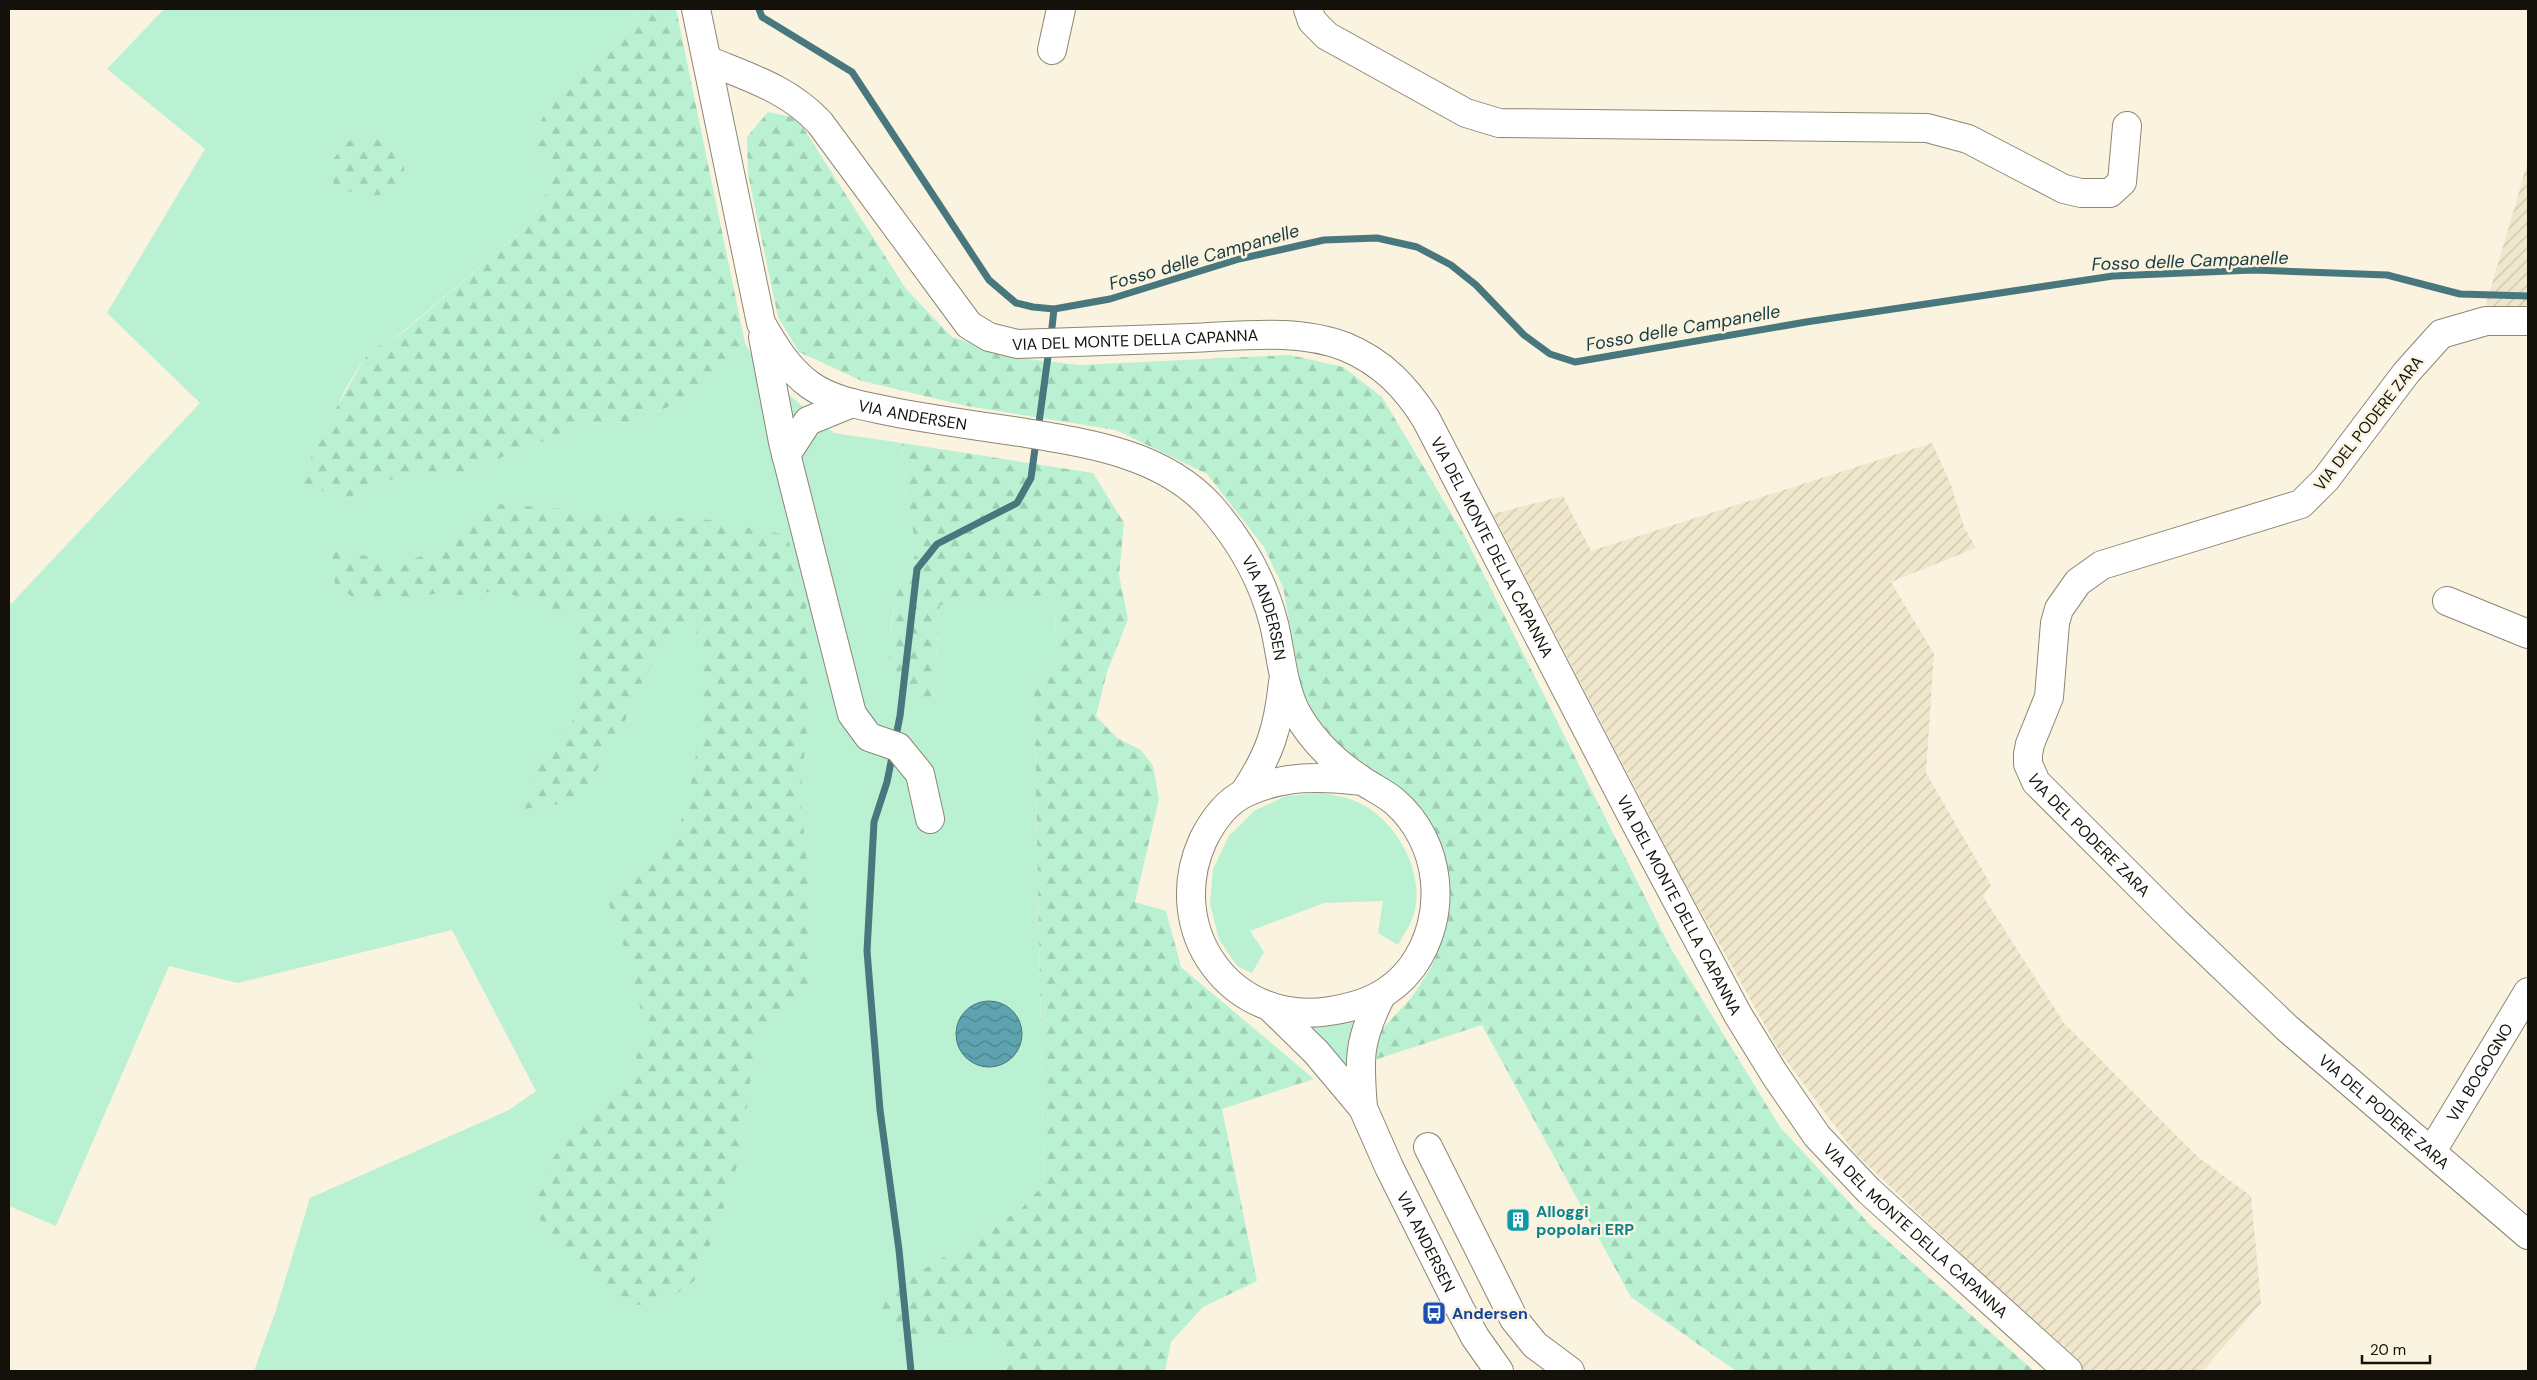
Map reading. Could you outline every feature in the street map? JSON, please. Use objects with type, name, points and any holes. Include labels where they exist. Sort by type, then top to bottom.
[{"type":"street","name":"VIA ANDERSEN","points":[[696,9],[761,323],[781,356],[808,384],[830,396],[852,403],[1109,449],[1144,461],[1177,478],[1207,503],[1236,540],[1257,574],[1274,624],[1284,678],[1293,705],[1313,738],[1362,781],[1394,801],[1412,821],[1431,857],[1435,880],[1435,911],[1423,948],[1400,982],[1381,996],[1349,1008],[1321,1012],[1270,1008]]},
{"type":"street","points":[[1052,50],[1061,9]]},
{"type":"street","points":[[1308,9],[1312,21],[1327,36],[1466,114],[1499,123],[1927,128],[1968,139],[2064,188],[2081,193],[2110,193],[2122,182],[2127,126]]},
{"type":"street","name":"VIA DEL MONTE DELLA CAPANNA","points":[[707,60],[780,90],[808,109],[969,325],[989,337],[1017,344],[1240,336],[1312,338],[1354,351],[1384,369],[1398,382],[1426,419],[1648,846],[1738,1015],[1775,1075],[1817,1136],[1863,1185],[2068,1371]]},
{"type":"street","name":"VIA DEL PODERE ZARA","points":[[2528,321],[2486,321],[2441,334],[2406,373],[2326,479],[2300,504],[2102,565],[2088,573],[2067,595],[2059,609],[2049,697],[2030,744],[2028,754],[2028,764],[2036,782],[2176,922],[2287,1028],[2528,1235]]},
{"type":"street","points":[[761,323],[786,455],[852,714],[869,737],[892,745],[920,774],[930,819]]},
{"type":"street","points":[[786,455],[808,421],[852,403]]},
{"type":"street","points":[[2447,601],[2528,634]]},
{"type":"street","name":"VIA ANDERSEN","points":[[1244,793],[1272,742],[1280,709],[1284,678]]},
{"type":"street","name":"VIA ANDERSEN","points":[[1362,781],[1313,776],[1284,781],[1244,793],[1230,803],[1216,819],[1198,851],[1191,887],[1192,916],[1201,944],[1224,978],[1241,993],[1270,1008],[1316,1052],[1362,1108],[1389,1167],[1459,1307],[1475,1337],[1499,1371]]},
{"type":"street","name":"VIA BOGOGNO","points":[[2432,1151],[2528,992]]},
{"type":"street","name":"VIA ANDERSEN","points":[[1362,1108],[1359,1067],[1360,1047],[1370,1017],[1381,996]]},
{"type":"street","points":[[1428,1147],[1514,1318],[1535,1345],[1566,1370]]},
{"type":"shaded area","points":[[2528,161],[2528,309],[2485,308]]},
{"type":"shaded area","points":[[1932,443],[1951,485],[1964,527],[1976,548],[1891,582],[1934,654],[1926,773],[1991,885],[1983,896],[2064,1023],[2199,1158],[2251,1196],[2261,1303],[2203,1371],[2085,1371],[1855,1153],[1780,1052],[1680,874],[1493,514],[1563,496],[1591,551]]},
{"type":"green space","points":[[164,9],[640,9],[639,16],[611,50],[580,74],[538,155],[554,177],[531,223],[400,334],[369,351],[346,388],[309,463],[344,500],[386,480],[469,474],[520,448],[552,439],[589,424],[631,422],[683,401],[704,384],[745,343],[760,370],[834,433],[902,443],[906,501],[918,552],[903,579],[894,608],[889,670],[933,699],[940,605],[1054,593],[1057,656],[1034,690],[1044,1184],[1020,1210],[888,1292],[900,1341],[932,1338],[1000,1340],[1017,1357],[1003,1371],[254,1371],[276,1310],[310,1198],[509,1110],[536,1091],[452,930],[238,983],[169,966],[56,1226],[9,1206],[9,606],[200,403],[107,313],[205,149],[107,69]]},
{"type":"green space","points":[[640,9],[676,9],[745,343],[704,384],[683,401],[631,422],[589,424],[552,439],[520,448],[469,474],[386,480],[344,500],[304,483],[309,463],[323,431],[369,351],[401,334],[531,223],[554,177],[538,155],[538,125],[559,93],[611,50],[639,16]]},
{"type":"green space","points":[[768,112],[797,118],[906,289],[952,337],[1018,358],[1079,365],[1290,355],[1343,367],[1382,397],[1464,535],[1670,947],[1780,1127],[1872,1227],[2034,1371],[1736,1371],[1631,1297],[1482,1025],[1368,1062],[1373,1039],[1412,997],[1432,966],[1445,928],[1449,904],[1449,879],[1443,849],[1424,811],[1395,785],[1328,738],[1302,693],[1283,587],[1264,547],[1207,474],[1116,430],[967,406],[862,381],[799,352],[778,317],[748,174],[747,137]]},
{"type":"green space","points":[[383,131],[404,155],[404,181],[387,192],[370,196],[334,186],[330,163],[348,141]]},
{"type":"green space","points":[[902,443],[1093,473],[1124,523],[1119,575],[1128,619],[1107,672],[1096,716],[1117,738],[1141,750],[1153,766],[1159,799],[1135,902],[1166,911],[1181,967],[1314,1079],[1222,1109],[1257,1281],[1203,1307],[1171,1342],[1165,1371],[1003,1371],[1017,1357],[1000,1340],[932,1338],[900,1341],[876,1309],[887,1292],[1020,1210],[1044,1184],[1034,689],[1057,656],[1054,594],[940,605],[933,699],[915,702],[900,695],[889,670],[889,644],[896,596],[907,567],[918,552],[906,501]]},
{"type":"green space","points":[[497,504],[710,520],[787,535],[806,605],[809,708],[800,798],[813,915],[810,991],[757,1030],[741,1153],[718,1226],[694,1281],[659,1307],[621,1303],[578,1271],[542,1227],[535,1198],[548,1165],[580,1121],[611,1098],[632,1072],[645,1028],[630,962],[612,915],[606,892],[680,825],[691,783],[699,737],[704,675],[694,618],[658,654],[640,687],[628,715],[579,801],[525,809],[541,752],[579,714],[575,616],[501,591],[458,595],[434,594],[385,602],[357,600],[335,585],[332,550],[402,562],[443,550]]},
{"type":"green space","points":[[1322,793],[1355,801],[1370,809],[1394,833],[1404,848],[1411,864],[1415,881],[1417,898],[1413,918],[1398,945],[1378,933],[1383,901],[1324,903],[1250,931],[1264,952],[1252,973],[1237,966],[1219,939],[1210,904],[1213,869],[1229,836],[1254,811],[1286,796]]},
{"type":"green space","points":[[1354,1017],[1346,1066],[1305,1024]]},
{"type":"water","points":[[989,1001],[1002,1004],[1012,1011],[1019,1021],[1022,1034],[1019,1047],[1012,1057],[1002,1064],[989,1067],[976,1064],[966,1057],[959,1047],[956,1034],[959,1021],[966,1011],[976,1004]]},
{"type":"waterway","name":"Fosso delle Campanelle","points":[[759,9],[762,17],[852,72],[989,280],[1016,303],[1033,307],[1054,309],[1110,299],[1239,259],[1324,240],[1377,238],[1417,247],[1451,265],[1476,285],[1524,335],[1550,354],[1575,362],[1806,322],[2113,276],[2253,270],[2387,275],[2460,294],[2528,296]]},
{"type":"waterway","points":[[1051,336],[1054,309]]},
{"type":"waterway","points":[[1038,430],[1049,349]]},
{"type":"waterway","points":[[895,741],[900,716],[917,569],[937,544],[1017,503],[1031,478],[1036,441]]},
{"type":"waterway","points":[[893,752],[887,782],[874,822],[867,951],[880,1110],[899,1250],[911,1371]]},
{"type":"place","name":"Alloggi popolari ERP","points":[[1518,1220]]},
{"type":"place","name":"Andersen","points":[[1434,1313]]}]
